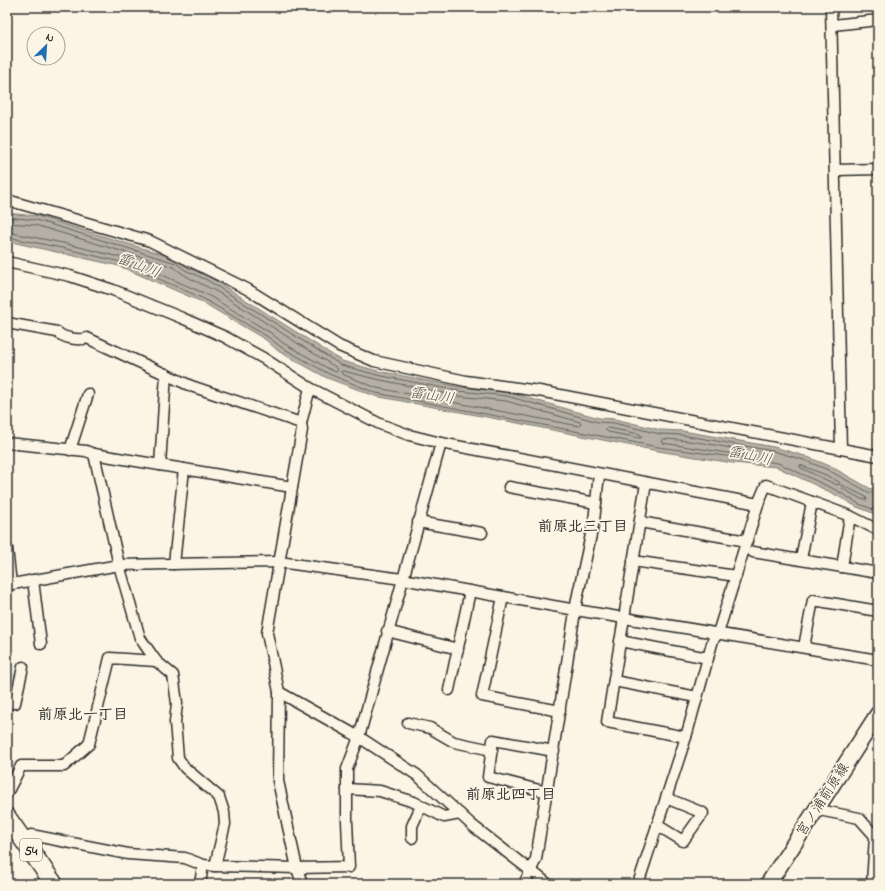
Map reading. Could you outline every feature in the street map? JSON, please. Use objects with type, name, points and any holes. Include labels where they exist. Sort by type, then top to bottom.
[{"type":"main road","name":"宮ノ浦前原線","points":[[768,884],[817,806],[878,714]]},
{"type":"main road","name":"54","points":[[13,830],[54,884]]},
{"type":"street","points":[[832,7],[841,449]]},
{"type":"street","points":[[832,25],[878,20]]},
{"type":"street","points":[[836,170],[878,169]]},
{"type":"street","points":[[7,200],[150,241],[247,288],[339,346],[374,361],[466,381],[540,391],[878,456]]},
{"type":"street","points":[[7,262],[70,276],[113,290],[182,318],[225,337],[264,358],[310,388],[380,424],[410,435],[441,443],[758,504]]},
{"type":"street","points":[[7,323],[57,332],[62,336],[83,340],[88,338],[191,386],[302,423]]},
{"type":"street","points":[[160,465],[166,374]]},
{"type":"street","points":[[302,884],[297,868],[278,781],[279,692],[267,633],[302,423],[310,388]]},
{"type":"street","points":[[70,450],[88,394]]},
{"type":"street","points":[[7,443],[70,450],[292,487]]},
{"type":"street","points":[[13,830],[31,835],[128,854],[185,858],[203,865],[297,868],[349,867],[347,769],[359,737],[387,631],[441,443]]},
{"type":"street","points":[[94,454],[119,565],[140,638],[156,661],[173,675],[177,703],[175,722],[178,758],[184,768],[219,797],[224,812],[225,824],[215,866]]},
{"type":"street","points":[[174,564],[184,469]]},
{"type":"street","points":[[524,884],[536,859],[576,610],[594,521],[599,474]]},
{"type":"street","points":[[646,483],[607,722],[686,737]]},
{"type":"street","points":[[638,884],[686,737],[713,640],[718,632],[758,504],[766,486],[850,516],[878,530]]},
{"type":"street","points":[[509,488],[596,503]]},
{"type":"street","points":[[801,559],[812,502]]},
{"type":"street","points":[[842,567],[850,516]]},
{"type":"street","points":[[418,522],[482,533]]},
{"type":"street","points":[[640,522],[747,541]]},
{"type":"street","points":[[7,548],[9,585],[119,565],[279,562],[402,579],[576,610],[718,632],[878,660]]},
{"type":"street","points":[[753,552],[878,573]]},
{"type":"street","points":[[633,561],[736,576]]},
{"type":"street","points":[[34,580],[41,644]]},
{"type":"street","points":[[449,690],[470,591]]},
{"type":"street","points":[[503,597],[482,696],[560,711]]},
{"type":"street","points":[[804,647],[813,600],[878,611]]},
{"type":"street","points":[[387,631],[458,649]]},
{"type":"street","points":[[620,642],[708,658]]},
{"type":"street","points":[[7,793],[22,766],[64,766],[89,744],[110,658],[156,661]]},
{"type":"street","points":[[7,703],[15,704],[23,667]]},
{"type":"street","points":[[614,681],[697,697]]},
{"type":"street","points":[[279,692],[359,737],[417,775],[460,814],[548,884]]},
{"type":"street","points":[[408,723],[430,728],[454,742],[492,750]]},
{"type":"street","points":[[547,792],[488,777],[493,740],[554,751]]},
{"type":"street","points":[[347,789],[380,791],[421,806],[444,817],[460,814]]},
{"type":"street","points":[[657,825],[683,842],[703,813],[666,798]]},
{"type":"street","points":[[412,838],[412,826],[421,806]]},
{"type":"street","points":[[817,806],[824,810],[859,818],[875,836],[876,862],[872,884]]},
{"type":"street","points":[[200,884],[203,865]]},
{"type":"water","name":"雷山川","points":[[7,213],[37,216],[178,259],[186,267],[208,276],[342,361],[378,371],[460,387],[507,392],[599,418],[615,419],[661,430],[683,431],[774,447],[805,456],[830,466],[871,489],[878,486],[878,515],[857,507],[834,494],[777,467],[733,463],[658,451],[375,396],[327,378],[278,351],[266,340],[202,302],[119,266],[7,241]]},
{"type":"district","name":"前原北三丁目","points":[[583,526]]},
{"type":"district","name":"前原北一丁目","points":[[83,714]]},
{"type":"district","name":"前原北四丁目","points":[[511,794]]}]
